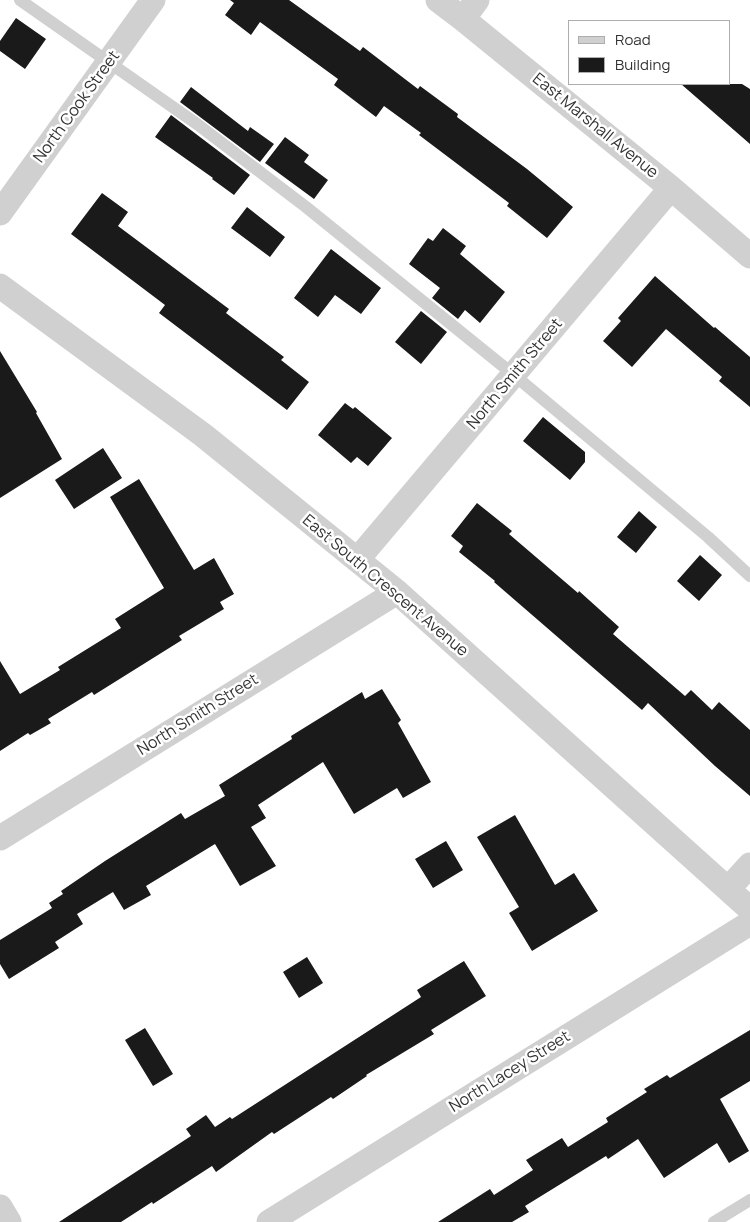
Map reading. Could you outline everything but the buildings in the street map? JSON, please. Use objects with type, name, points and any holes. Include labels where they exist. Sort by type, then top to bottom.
[{"type":"street","name":"North Cook Street","points":[[0,213],[153,0]]},
{"type":"street","name":"East Marshall Avenue","points":[[438,0],[470,10],[750,256]]},
{"type":"street","name":"North Smith Street","points":[[357,560],[671,188]]},
{"type":"street","name":"East South Crescent Avenue","points":[[0,286],[203,435],[397,592],[750,909]]},
{"type":"street","name":"North Smith Street","points":[[0,838],[397,592]]},
{"type":"street","points":[[728,888],[750,865]]},
{"type":"street","name":"North Lacey Street","points":[[269,1222],[750,923]]},
{"type":"street","points":[[0,1207],[10,1222]]},
{"type":"lane","points":[[20,0],[197,124],[306,207],[514,375],[708,538],[750,576]]},
{"type":"lane","points":[[714,1222],[750,1200]]}]
